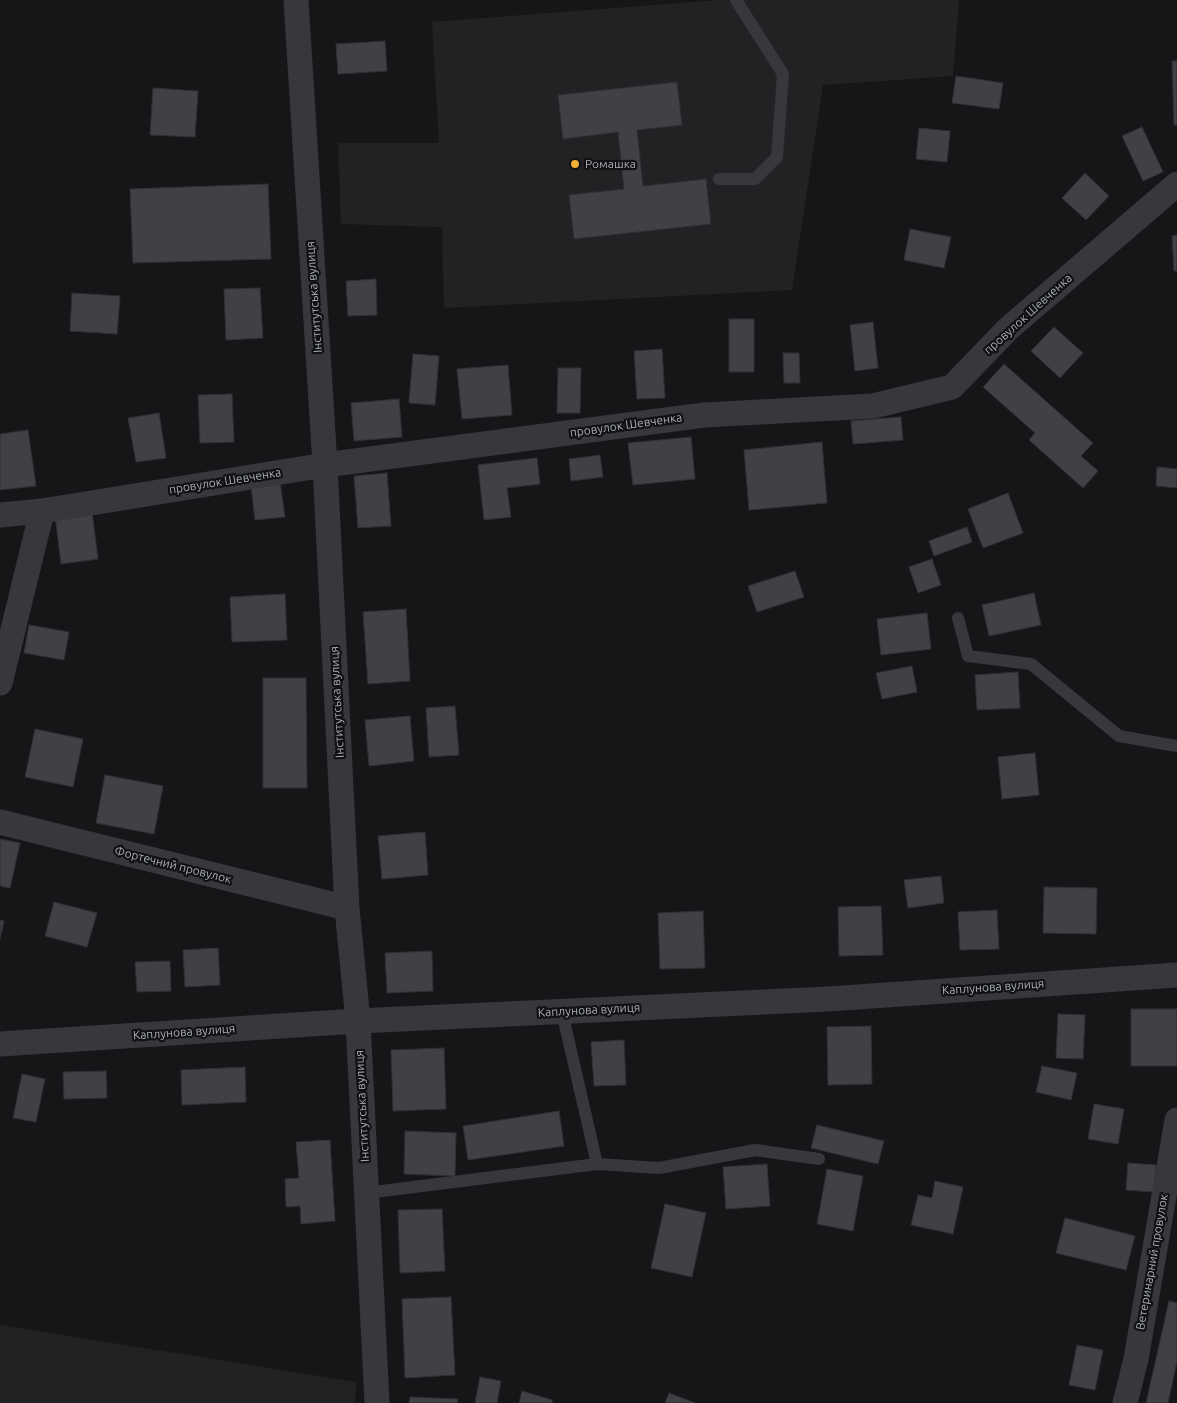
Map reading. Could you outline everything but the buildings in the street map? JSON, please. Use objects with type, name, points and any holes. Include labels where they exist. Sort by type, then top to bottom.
[{"type":"street","name":"Інститутська вулиця","points":[[296,0],[325,465],[347,908],[358,1022],[377,1403]]},
{"type":"street","name":"провулок Шевченка","points":[[0,515],[325,465],[704,415],[873,406],[952,387],[1009,328],[1177,184]]},
{"type":"street","points":[[0,682],[42,510]]},
{"type":"street","name":"Фортечний провулок","points":[[0,822],[347,908]]},
{"type":"street","name":"Каплунова вулиця","points":[[0,1044],[358,1022],[828,998],[1177,975]]},
{"type":"street","name":"Ветеринарний провулок","points":[[1125,1403],[1136,1359],[1177,1120]]},
{"type":"lane","points":[[719,179],[755,179],[777,157],[783,74],[736,0]]},
{"type":"lane","points":[[958,618],[968,656],[1030,664],[1119,736],[1177,746]]},
{"type":"lane","points":[[562,1012],[597,1164]]},
{"type":"lane","points":[[366,1193],[597,1164],[659,1168],[755,1150],[819,1159]]},
{"type":"shaded area","name":"Ромашка","points":[[719,0],[959,0],[953,76],[823,85],[792,290],[444,308],[442,227],[341,224],[338,143],[439,143],[432,22]]},
{"type":"shaded area","points":[[0,1325],[356,1382],[355,1403],[0,1403]]},
{"type":"place","name":"Ромашка","points":[[575,164]]}]
